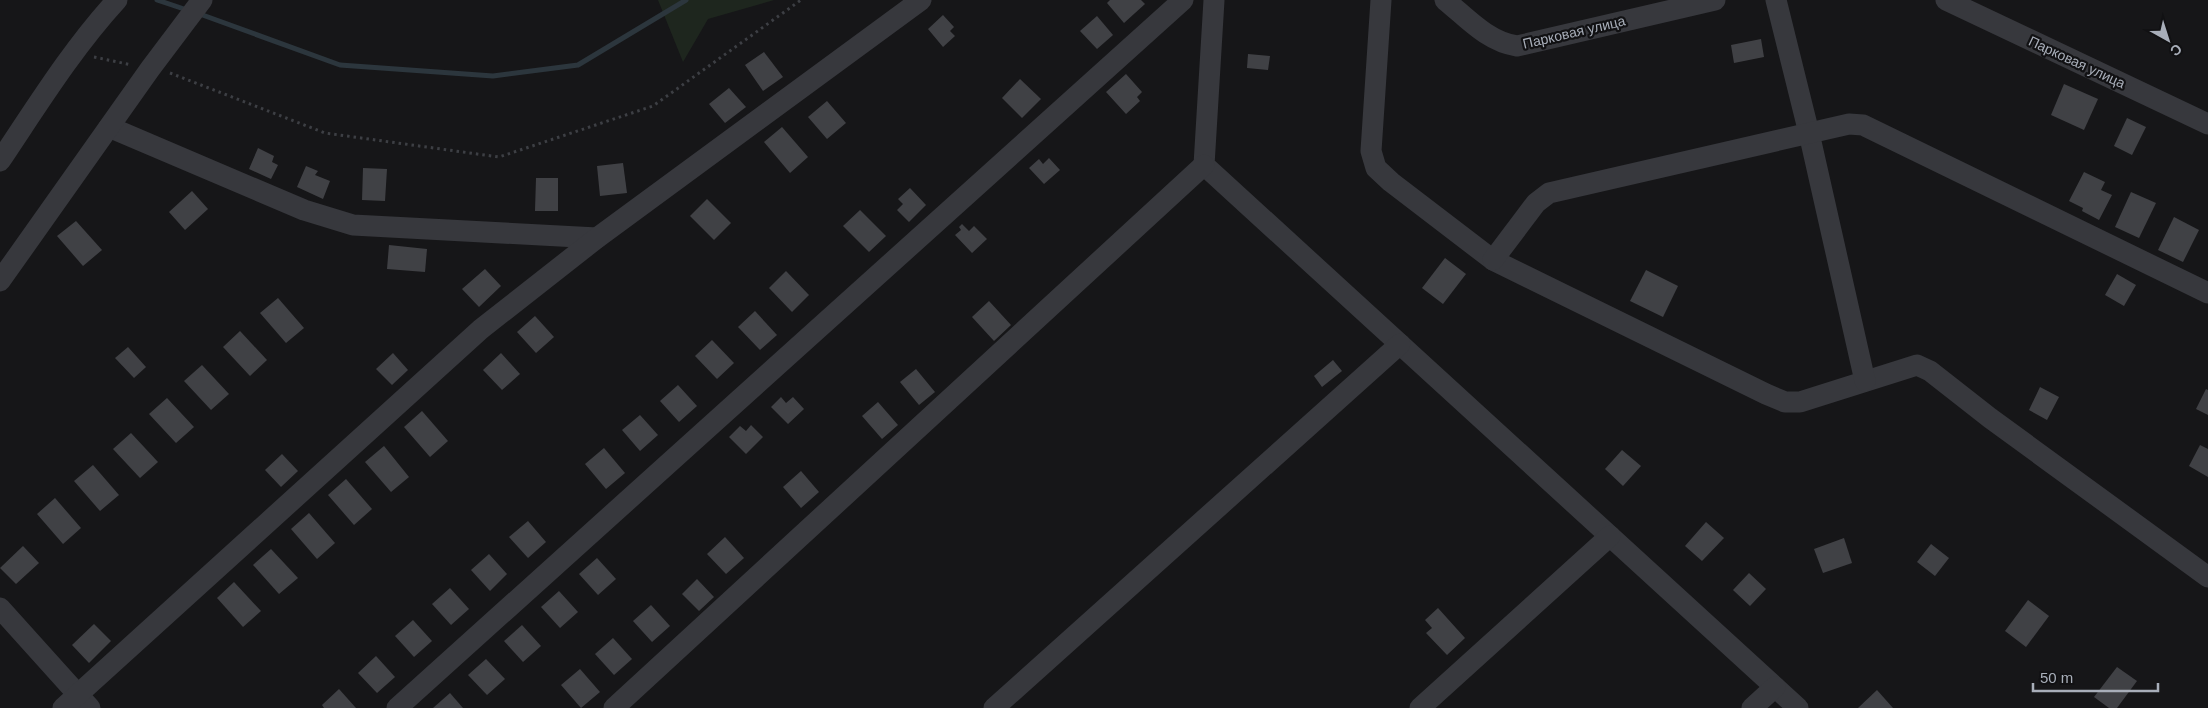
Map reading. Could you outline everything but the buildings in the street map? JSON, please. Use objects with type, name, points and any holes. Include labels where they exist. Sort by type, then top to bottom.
[{"type":"street","points":[[0,161],[90,29],[117,0]]},
{"type":"street","points":[[0,608],[77,703],[481,329],[598,238],[921,0]]},
{"type":"street","points":[[397,708],[1182,0]]},
{"type":"street","points":[[614,708],[1204,164],[1214,0]]},
{"type":"street","points":[[1381,0],[1371,151],[1376,168],[1390,182],[1493,260],[1785,402],[1800,402],[1917,365],[1930,371],[1990,418],[2208,577]]},
{"type":"street","name":"Парковая улица","points":[[1445,0],[1491,38],[1502,44],[1517,46],[1715,0]]},
{"type":"street","points":[[1776,0],[1810,133],[1865,381]]},
{"type":"street","name":"Парковая улица","points":[[1946,0],[2208,124]]},
{"type":"street","points":[[0,281],[150,69],[196,8]]},
{"type":"street","points":[[1493,260],[1536,203],[1549,193],[1849,124],[1864,126],[2208,293]]},
{"type":"street","points":[[109,127],[304,210],[352,225],[598,238]]},
{"type":"street","points":[[1204,164],[1798,708]]},
{"type":"street","points":[[994,708],[1400,344]]},
{"type":"street","points":[[1420,708],[1610,536]]},
{"type":"street","points":[[1752,708],[1775,687]]},
{"type":"path","points":[[73,53],[168,72],[325,133],[499,157],[653,106],[802,0]]},
{"type":"shaded area","points":[[658,0],[774,0],[708,19],[683,62]]},
{"type":"waterway","points":[[157,0],[187,10]]},
{"type":"waterway","points":[[197,13],[340,65],[493,76],[578,65],[686,0]]}]
